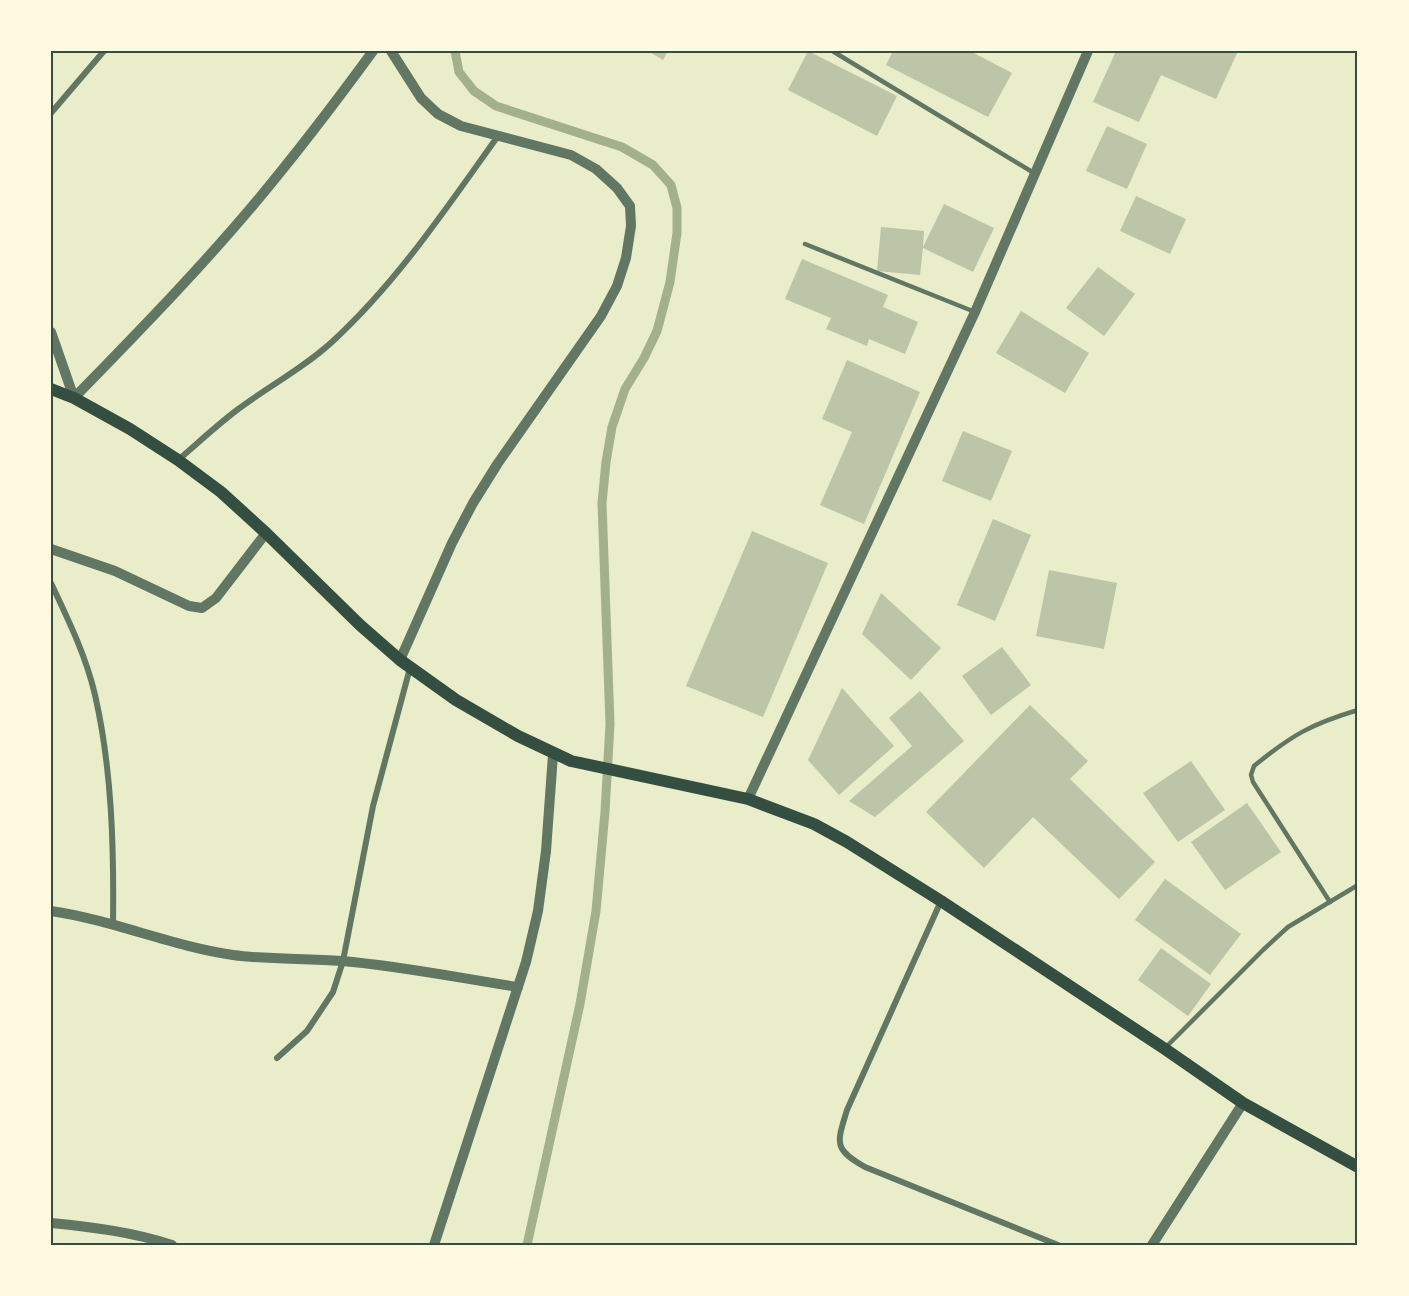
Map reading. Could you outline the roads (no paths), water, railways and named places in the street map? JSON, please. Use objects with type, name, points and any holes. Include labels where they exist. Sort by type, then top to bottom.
[{"type":"main road","points":[[51,389],[74,398],[130,429],[178,460],[221,492],[360,625],[405,664],[456,700],[553,754],[572,761],[748,800],[814,824],[941,901],[1243,1103],[1358,1167]]},
{"type":"street","points":[[51,113],[104,51]]},
{"type":"street","points":[[51,332],[74,398],[184,283],[253,205],[293,157],[373,51]]},
{"type":"street","points":[[277,1058],[307,1031],[320,1015],[333,992],[343,961],[373,806],[405,664],[452,543],[498,463],[601,316],[617,286],[626,258],[631,226],[630,206],[617,188],[596,169],[571,154],[461,126],[438,114],[421,98],[391,51]]},
{"type":"street","points":[[748,800],[975,312],[1088,51]]},
{"type":"street","points":[[178,460],[237,410],[331,343],[378,297],[433,227],[498,136]]},
{"type":"street","points":[[51,549],[115,571],[189,606],[202,608],[216,598],[266,533]]},
{"type":"street","points":[[51,583],[82,653],[94,693],[102,732],[110,807],[114,881],[113,924]]},
{"type":"street","points":[[434,1245],[518,987],[538,911],[546,851],[553,754]]},
{"type":"street","points":[[941,901],[847,1110],[840,1133],[840,1146],[846,1156],[865,1167],[1058,1245]]},
{"type":"street","points":[[51,911],[113,924],[202,950],[234,955],[343,961],[518,987]]},
{"type":"street","points":[[1152,1245],[1243,1103]]},
{"type":"street","points":[[51,1222],[133,1234],[172,1245]]},
{"type":"lane","points":[[834,52],[1035,174]]},
{"type":"lane","points":[[805,244],[975,312]]},
{"type":"lane","points":[[1330,902],[1253,782],[1251,775],[1254,766],[1291,737],[1332,718],[1358,711]]},
{"type":"lane","points":[[1165,1049],[1288,927],[1358,885]]},
{"type":"waterway","points":[[455,51],[459,72],[474,91],[496,106],[622,147],[653,165],[671,185],[677,208],[677,233],[670,282],[657,331],[625,389],[612,427],[606,462],[602,503],[610,724],[596,911],[580,1004],[527,1245]]}]
